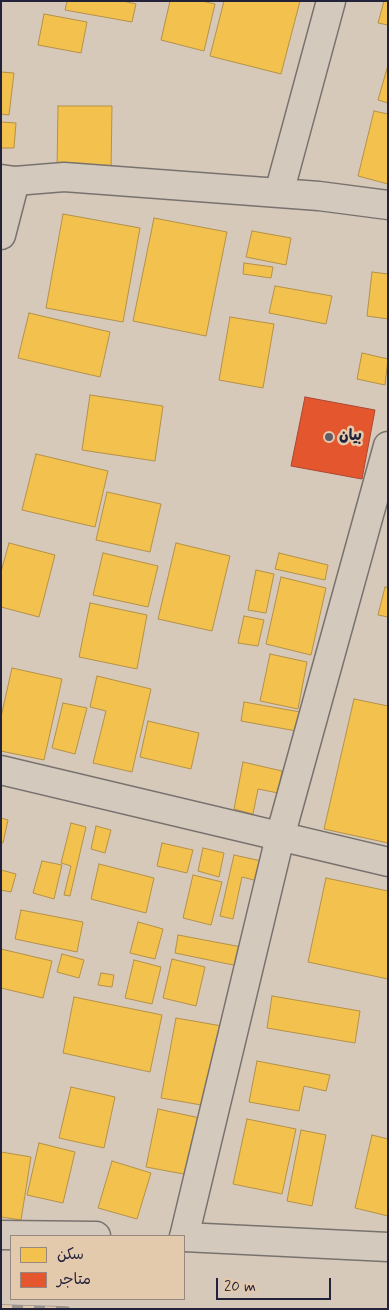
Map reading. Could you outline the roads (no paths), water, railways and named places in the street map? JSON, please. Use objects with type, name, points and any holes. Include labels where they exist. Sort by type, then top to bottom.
[{"type":"street","points":[[279,193],[331,1]]},
{"type":"street","points":[[1,235],[8,180],[64,177],[319,196],[388,205]]},
{"type":"street","points":[[185,1235],[280,837],[388,446]]},
{"type":"street","points":[[1,770],[388,862]]},
{"type":"street","points":[[185,1238],[388,1247]]},
{"type":"railway","points":[[1,1307],[67,1309]]},
{"type":"place","name":"بيان","points":[[329,437]]}]
